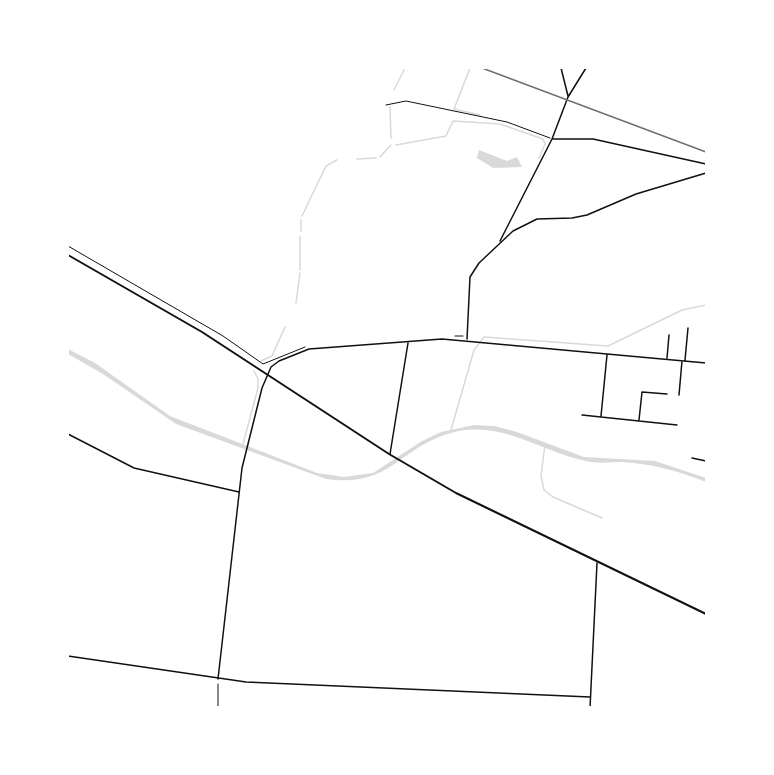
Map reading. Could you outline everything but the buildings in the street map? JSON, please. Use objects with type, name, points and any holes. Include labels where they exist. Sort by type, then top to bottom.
[{"type":"main road","points":[[68,255],[268,373],[393,457],[489,511],[706,614]]},
{"type":"street","points":[[561,68],[568,97]]},
{"type":"street","points":[[500,242],[552,139],[568,97],[586,68]]},
{"type":"street","points":[[552,139],[593,140],[706,164]]},
{"type":"street","points":[[467,340],[467,295],[470,277],[479,262],[526,222],[587,215],[636,194],[706,173]]},
{"type":"street","points":[[679,395],[688,328]]},
{"type":"street","points":[[667,359],[669,335]]},
{"type":"street","points":[[218,679],[245,454],[268,373],[286,357],[309,349],[409,341],[467,340],[706,363]]},
{"type":"street","points":[[389,454],[409,341]]},
{"type":"street","points":[[601,417],[608,354]]},
{"type":"street","points":[[639,421],[642,392],[667,394]]},
{"type":"street","points":[[582,415],[677,425]]},
{"type":"street","points":[[68,434],[134,468],[239,492]]},
{"type":"street","points":[[692,458],[706,460]]},
{"type":"street","points":[[590,708],[597,562]]},
{"type":"street","points":[[68,656],[218,679],[590,697]]},
{"type":"lane","points":[[386,105],[406,101],[507,122],[552,139]]},
{"type":"path","points":[[68,246],[223,336],[265,364]]},
{"type":"path","points":[[218,679],[218,708]]},
{"type":"shaded area","points":[[479,150],[507,161],[517,157],[522,167],[493,168],[477,158]]},
{"type":"shaded area","points":[[68,349],[95,363],[170,416],[317,473],[344,477],[373,473],[422,441],[441,432],[474,425],[494,426],[517,432],[584,457],[655,461],[706,478],[706,482],[645,464],[600,463],[569,457],[520,438],[487,430],[451,433],[433,440],[393,465],[366,478],[326,479],[176,424],[103,374],[68,354]]},
{"type":"waterway","points":[[394,90],[405,68]]},
{"type":"waterway","points":[[470,68],[454,109],[480,115]]},
{"type":"waterway","points":[[390,107],[391,138]]},
{"type":"waterway","points":[[396,145],[446,136],[453,121],[500,124],[543,139],[545,144],[539,158]]},
{"type":"waterway","points":[[380,157],[391,145]]},
{"type":"waterway","points":[[357,159],[376,158]]},
{"type":"waterway","points":[[302,216],[326,166],[337,160]]},
{"type":"waterway","points":[[301,220],[301,231]]},
{"type":"waterway","points":[[300,236],[300,270]]},
{"type":"waterway","points":[[296,303],[300,273]]},
{"type":"waterway","points":[[451,430],[474,350],[484,337],[608,346],[682,310],[706,305]]},
{"type":"waterway","points":[[261,361],[272,356],[285,327]]},
{"type":"waterway","points":[[243,444],[258,388],[258,379],[254,371]]},
{"type":"waterway","points":[[545,445],[541,475],[544,490],[553,497],[602,518]]},
{"type":"railway","points":[[482,68],[706,152]]}]
